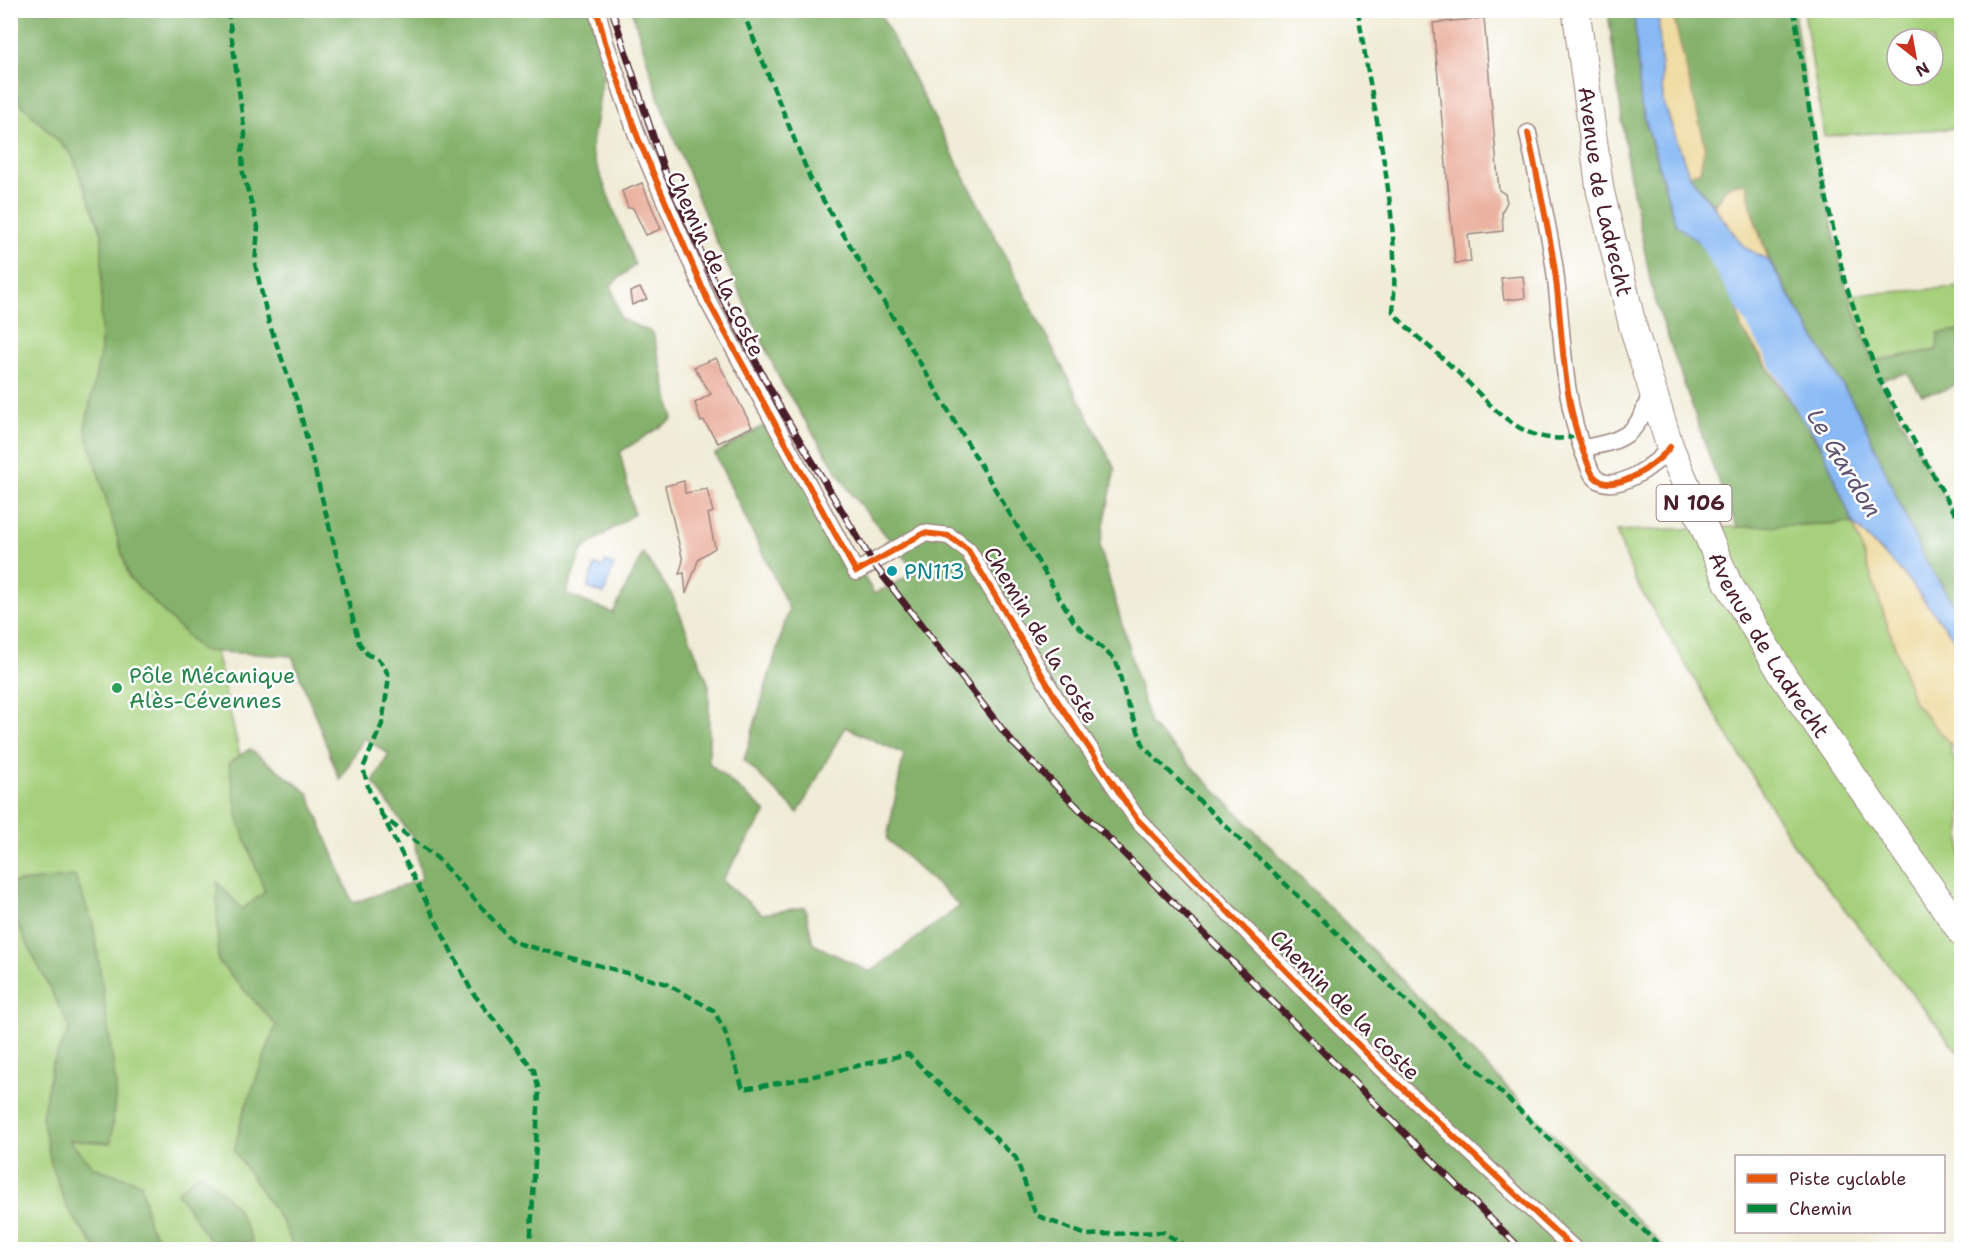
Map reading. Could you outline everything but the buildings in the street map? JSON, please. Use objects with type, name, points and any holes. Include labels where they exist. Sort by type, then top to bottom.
[{"type":"main road","name":"Avenue de Ladrecht","points":[[1576,10],[1600,190],[1632,327],[1670,447],[1728,583],[1784,677],[1962,933]]},
{"type":"street","name":"Chemin de la coste","points":[[597,10],[605,42],[638,138],[708,301],[856,572],[924,533],[949,536],[968,550],[1058,702],[1137,819],[1381,1068],[1575,1250]]},
{"type":"street","points":[[1528,133],[1554,264],[1566,379],[1582,448],[1593,476],[1606,483],[1621,482],[1661,459],[1670,447]]},
{"type":"street","points":[[1582,448],[1611,444],[1634,430],[1646,409],[1651,387]]},
{"type":"green space","name":"Pôle Mécanique Alès-Cévennes","points":[[10,11],[137,207],[189,535],[260,842],[399,1249],[11,1249]]},
{"type":"green space","points":[[11,11],[592,11],[603,76],[591,151],[635,265],[611,285],[621,319],[653,333],[673,419],[620,452],[634,514],[582,550],[566,594],[613,613],[643,553],[672,595],[709,685],[709,763],[766,812],[722,880],[762,914],[805,907],[813,944],[870,972],[960,906],[887,839],[904,754],[845,727],[798,813],[744,760],[789,609],[715,454],[773,420],[874,594],[917,572],[852,495],[782,384],[712,232],[661,106],[632,11],[879,11],[1115,469],[1100,547],[1150,724],[1666,1249],[294,1249],[283,1223],[234,1151],[243,1114],[276,1025],[218,961],[217,882],[242,909],[265,892],[238,820],[229,763],[250,749],[308,793],[353,903],[422,879],[413,838],[373,782],[389,754],[364,738],[340,780],[292,656],[202,651],[129,577],[85,428],[101,350],[102,233],[72,155],[19,102],[11,97]]},
{"type":"green space","points":[[1608,11],[1634,11],[1641,105],[1676,225],[1705,245],[1735,296],[1741,328],[1824,452],[1853,523],[1737,527],[1713,467],[1653,294],[1628,166]]},
{"type":"green space","points":[[1672,11],[1794,11],[1814,141],[1845,283],[1872,361],[1937,350],[1938,333],[1961,330],[1961,380],[1948,389],[1922,395],[1907,373],[1879,380],[1961,526],[1961,616],[1922,555],[1862,418],[1771,263],[1753,215],[1746,183],[1728,186],[1714,206],[1689,175],[1700,170]]},
{"type":"green space","points":[[1804,11],[1961,11],[1961,128],[1824,136]]},
{"type":"green space","points":[[1961,287],[1961,330],[1939,333],[1937,350],[1873,361],[1849,295]]},
{"type":"green space","points":[[1853,523],[1914,702],[1946,736],[1961,779],[1961,1056],[1793,844],[1635,580],[1616,531]]},
{"type":"green space","points":[[75,876],[93,924],[116,1086],[111,1143],[69,1140],[93,1167],[141,1183],[149,1225],[166,1249],[96,1249],[67,1208],[51,1163],[42,1116],[52,1065],[70,1028],[13,916],[11,883]]},
{"type":"green space","points":[[201,1172],[236,1207],[253,1242],[211,1242],[177,1192]]},
{"type":"sand","points":[[1663,11],[1672,11],[1705,145],[1700,171],[1689,175],[1663,101],[1658,14]]},
{"type":"sand","points":[[1746,183],[1753,215],[1769,261],[1744,247],[1714,206],[1728,186]]},
{"type":"sand","points":[[1705,245],[1734,269],[1781,340],[1809,426],[1741,328],[1735,296]]},
{"type":"sand","points":[[1853,523],[1902,572],[1961,647],[1961,756],[1914,702]]},
{"type":"water","points":[[1634,11],[1663,11],[1658,14],[1663,101],[1689,175],[1744,247],[1769,261],[1862,418],[1922,555],[1961,616],[1961,647],[1902,572],[1853,523],[1824,452],[1809,426],[1781,340],[1735,269],[1676,225],[1641,105]]},
{"type":"water","points":[[605,562],[614,565],[604,594],[587,588],[595,565],[603,567]]},
{"type":"waterway","name":"Le Gardon","points":[[1706,227],[1814,412]]},
{"type":"railway","points":[[612,10],[664,170],[718,290],[778,404],[873,563],[1012,742],[1522,1250]]},
{"type":"marked path","points":[[228,10],[245,135],[242,151],[243,173],[258,227],[255,264],[262,294],[269,323],[298,404],[359,643],[368,655],[377,658],[389,677],[382,724],[363,768],[369,790],[383,817]]},
{"type":"marked path","points":[[742,10],[810,178],[1074,622],[1116,661],[1126,699],[1144,747],[1664,1250]]},
{"type":"marked path","points":[[1358,10],[1389,198],[1393,235],[1393,312],[1406,327],[1506,419],[1538,436],[1556,438],[1577,436]]},
{"type":"marked path","points":[[1794,10],[1814,141],[1845,283],[1879,379],[1962,526]]},
{"type":"marked path","points":[[530,1250],[539,1091],[534,1070],[472,992],[383,817],[436,857],[513,942],[667,984],[713,1010],[724,1029],[743,1089],[797,1080],[908,1054],[1016,1158],[1036,1215],[1086,1235],[1163,1232],[1192,1250]]},
{"type":"cycle path","points":[[597,10],[605,42],[638,138],[708,301],[856,572],[924,533],[949,536],[968,550],[1058,702],[1137,819],[1381,1068],[1575,1250]]},
{"type":"cycle path","points":[[1528,133],[1554,264],[1571,408],[1576,431],[1590,470],[1601,481],[1611,483],[1622,481],[1645,470],[1670,447]]},
{"type":"place","name":"PN113","points":[[892,571]]},
{"type":"place","name":"Pôle Mécanique Alès-Cévennes","points":[[117,688]]}]
